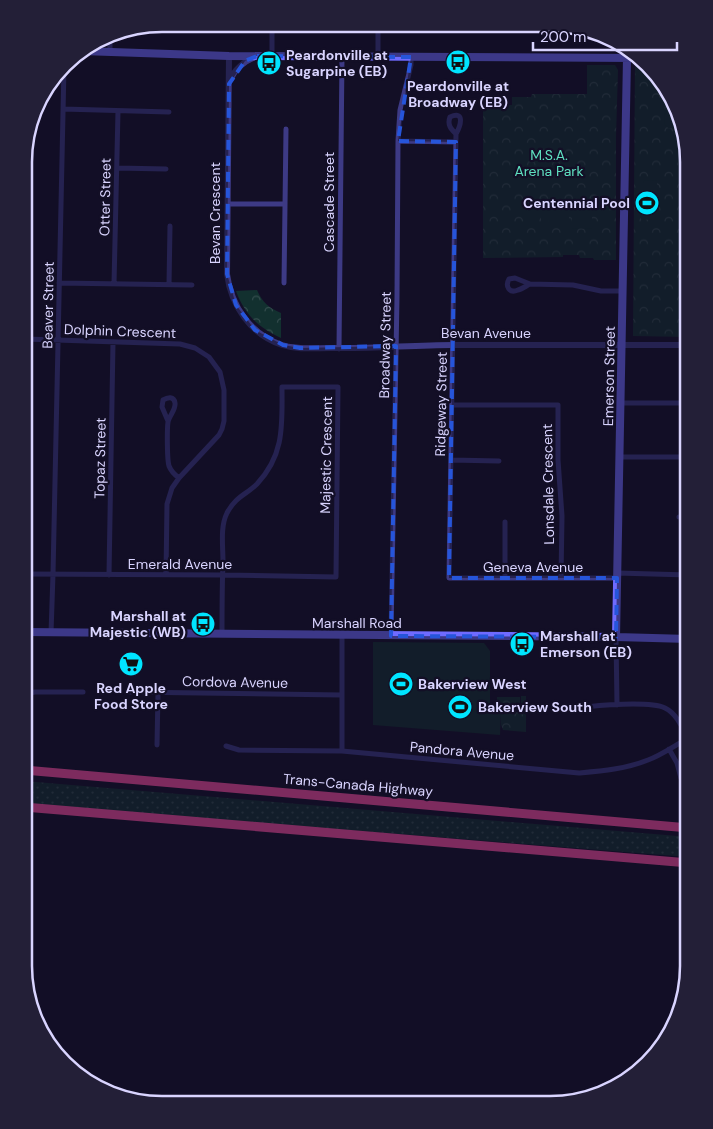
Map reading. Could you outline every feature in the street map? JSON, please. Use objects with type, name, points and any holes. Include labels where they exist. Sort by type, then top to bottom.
[{"type":"highway","name":"Trans-Canada Highway","points":[[32,771],[680,827]]},
{"type":"highway","points":[[32,808],[680,862]]},
{"type":"main road","points":[[95,51],[229,56],[627,58]]},
{"type":"main road","name":"Emerson Street","points":[[616,637],[627,58]]},
{"type":"main road","name":"Marshall Road","points":[[32,632],[680,639]]},
{"type":"street","points":[[272,32],[272,56]]},
{"type":"street","points":[[378,32],[378,57]]},
{"type":"street","points":[[110,44],[110,52]]},
{"type":"street","name":"Bevan Crescent","points":[[229,56],[227,274],[233,298],[245,319],[255,330],[268,339],[282,345]]},
{"type":"street","points":[[229,84],[233,74],[240,65],[257,56]]},
{"type":"street","name":"Cascade Street","points":[[339,349],[342,57]]},
{"type":"street","name":"Broadway Street","points":[[391,636],[398,141],[400,110],[411,65],[411,57]]},
{"type":"street","name":"Beaver Street","points":[[51,633],[64,79]]},
{"type":"street","points":[[63,109],[169,112]]},
{"type":"street","name":"Otter Street","points":[[114,284],[118,111]]},
{"type":"street","points":[[284,283],[286,129]]},
{"type":"street","name":"Ridgeway Street","points":[[449,578],[456,134]]},
{"type":"street","points":[[398,141],[456,142]]},
{"type":"street","points":[[117,168],[166,169]]},
{"type":"street","points":[[228,204],[285,204]]},
{"type":"street","points":[[169,285],[170,226]]},
{"type":"street","points":[[59,283],[192,286]]},
{"type":"street","points":[[530,284],[573,285],[591,290],[623,291]]},
{"type":"street","name":"Dolphin Crescent","points":[[32,339],[180,344],[195,348],[209,357],[220,372],[224,390],[224,421],[222,429],[210,447],[179,478],[172,488],[167,504],[166,575]]},
{"type":"street","name":"Topaz Street","points":[[109,574],[114,342]]},
{"type":"street","name":"Bevan Avenue","points":[[282,345],[300,348],[339,349],[453,345],[680,345]]},
{"type":"street","name":"Majestic Crescent","points":[[222,634],[223,528],[227,514],[235,500],[256,484],[266,472],[277,453],[282,432],[282,387],[338,387],[336,577]]},
{"type":"street","points":[[621,403],[680,403]]},
{"type":"street","name":"Lonsdale Crescent","points":[[452,405],[558,405],[558,460],[562,516],[561,578]]},
{"type":"street","points":[[168,422],[168,464],[172,472],[179,478]]},
{"type":"street","points":[[620,457],[680,457]]},
{"type":"street","points":[[451,460],[499,461]]},
{"type":"street","points":[[504,578],[505,522]]},
{"type":"street","name":"Emerald Avenue","points":[[32,574],[336,577]]},
{"type":"street","name":"Geneva Avenue","points":[[449,578],[680,575]]},
{"type":"street","points":[[342,635],[342,752]]},
{"type":"street","name":"Emerson Street","points":[[616,637],[617,705]]},
{"type":"street","points":[[32,693],[83,692]]},
{"type":"street","name":"Cordova Avenue","points":[[128,692],[342,695]]},
{"type":"street","points":[[157,745],[158,693]]},
{"type":"street","points":[[580,708],[651,705],[664,707],[674,714],[680,723]]},
{"type":"street","name":"Pandora Avenue","points":[[226,746],[239,750],[342,752],[578,773],[602,771],[649,760],[680,743]]},
{"type":"street","points":[[669,749],[677,763],[680,774]]},
{"type":"highlighted area","points":[[257,56],[411,57],[398,141],[456,142],[449,578],[617,578],[616,637],[391,636],[396,346],[300,348],[283,345],[255,330],[236,305],[227,274],[229,84],[245,61]]},
{"type":"green space","name":"M.S.A. Arena Park","points":[[587,65],[615,65],[618,70],[616,260],[594,260],[593,258],[580,258],[579,255],[483,258],[483,105],[512,105],[512,97],[531,97],[532,94],[587,94]]},
{"type":"green space","points":[[635,65],[637,65],[654,83],[663,97],[671,113],[678,137],[680,154],[680,337],[633,336]]},
{"type":"green space","points":[[666,103],[676,129],[668,128],[664,123]]},
{"type":"green space","name":"Centennial Pool","points":[[657,180],[658,215],[652,215],[652,220],[641,219],[641,215],[635,215],[636,190],[639,189],[639,183]]},
{"type":"green space","points":[[572,207],[592,207],[592,229],[572,228]]},
{"type":"green space","points":[[530,209],[538,209],[538,226],[530,226]]},
{"type":"green space","points":[[541,209],[548,209],[548,226],[541,226]]},
{"type":"green space","points":[[551,209],[559,209],[559,226],[551,226]]},
{"type":"green space","points":[[561,209],[569,209],[569,226],[561,226]]},
{"type":"green space","points":[[257,290],[266,304],[281,313],[281,338],[259,325],[248,314],[236,291]]},
{"type":"green space","points":[[373,642],[484,643],[490,651],[490,703],[496,711],[501,711],[500,735],[373,725]]},
{"type":"green space","points":[[521,696],[526,696],[526,732],[503,730],[501,712],[521,712]]},
{"type":"green space","points":[[497,697],[520,697],[520,710],[497,710]]},
{"type":"green space","points":[[32,782],[680,836],[680,856],[32,804]]},
{"type":"water","points":[[640,192],[656,192],[655,210],[641,210]]},
{"type":"place","name":"Peardonville at Broadway (EB)","points":[[458,62]]},
{"type":"place","name":"Peardonville at Sugarpine (EB)","points":[[269,63]]},
{"type":"place","name":"Centennial Pool","points":[[647,203]]},
{"type":"place","name":"Marshall at Majestic (WB)","points":[[203,624]]},
{"type":"place","name":"Marshall at Emerson (EB)","points":[[522,644]]},
{"type":"place","name":"Red Apple Food Store","points":[[131,664]]},
{"type":"place","name":"Bakerview West","points":[[401,684]]},
{"type":"place","name":"Bakerview South","points":[[460,707]]}]
